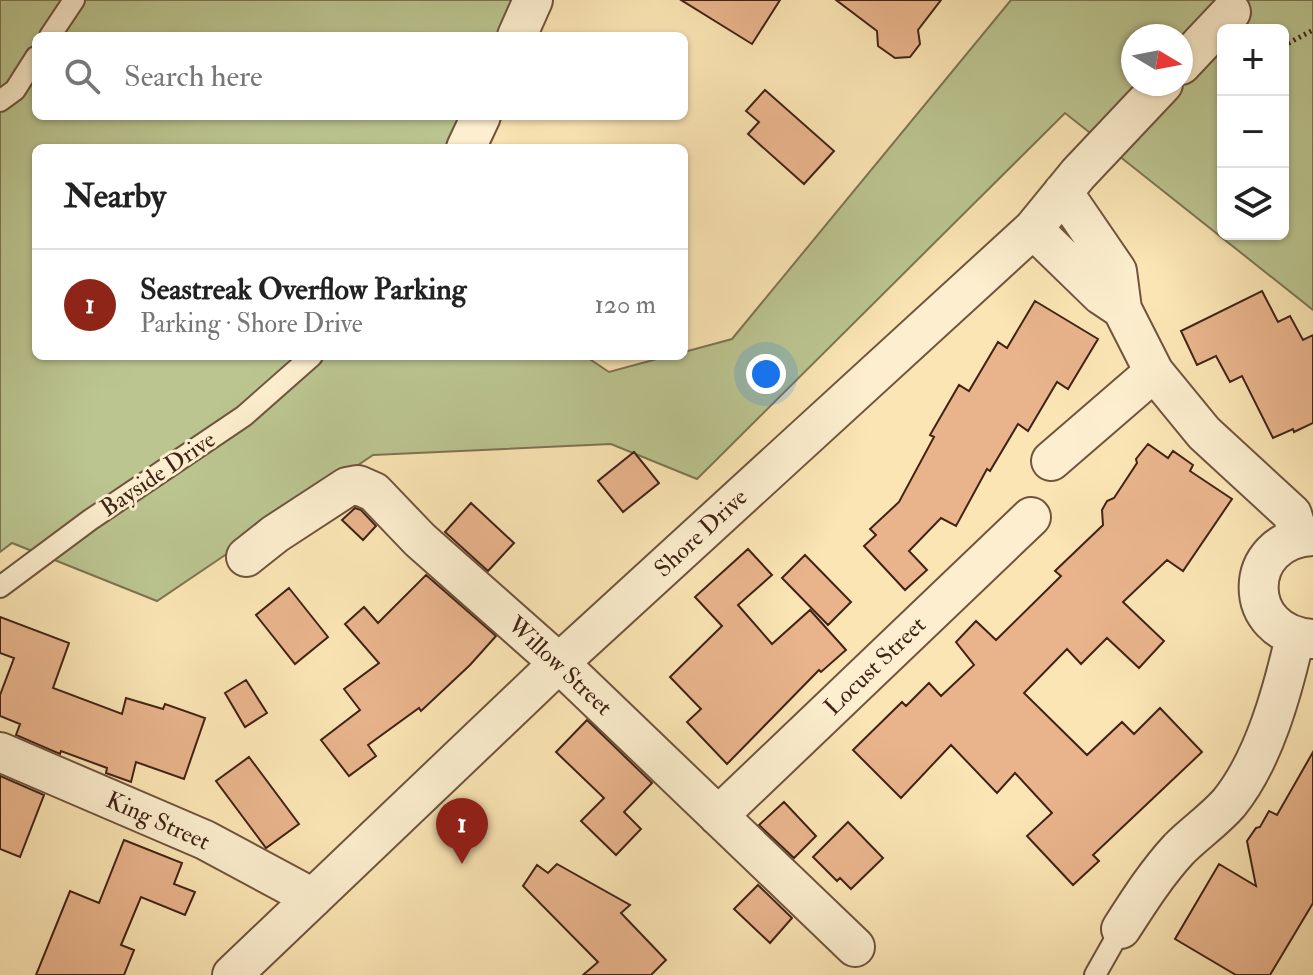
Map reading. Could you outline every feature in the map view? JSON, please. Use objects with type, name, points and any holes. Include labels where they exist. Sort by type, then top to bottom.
[{"type":"street","points":[[519,32],[533,0]]},
{"type":"street","points":[[1193,53],[1241,6]]},
{"type":"street","name":"Shore Drive","points":[[232,975],[559,663],[1033,229],[1152,96]]},
{"type":"street","points":[[468,144],[479,120]]},
{"type":"street","points":[[1063,192],[1117,271],[1122,309],[1154,372],[1204,433],[1292,514],[1306,536],[1283,543],[1270,554],[1261,569],[1258,586],[1260,603],[1268,618],[1280,630],[1304,638],[1248,773],[1228,803],[1156,875],[1121,929]]},
{"type":"street","points":[[1033,229],[1101,295],[1122,309]]},
{"type":"street","points":[[1051,461],[1154,372]]},
{"type":"street","name":"Willow Street","points":[[246,557],[347,487],[358,485],[374,492],[420,540],[559,663],[855,947]]},
{"type":"street","name":"Locust Street","points":[[718,816],[1031,517]]},
{"type":"street","name":"King Street","points":[[0,752],[205,840],[313,898]]},
{"type":"lane","points":[[53,32],[74,0]]},
{"type":"lane","points":[[0,101],[15,90],[32,63]]},
{"type":"lane","name":"Bayside Drive","points":[[0,587],[90,520],[244,416],[307,360]]},
{"type":"lane","points":[[1095,975],[1121,929]]},
{"type":"path","points":[[1289,43],[1313,30]]},
{"type":"green space","points":[[0,0],[531,0],[516,32],[32,32],[32,120],[474,120],[463,144],[32,144],[32,360],[591,360],[609,372],[653,360],[688,360],[688,351],[732,339],[1011,0],[1313,0],[1313,310],[1225,240],[1289,240],[1289,24],[1217,24],[1217,234],[1065,113],[697,479],[611,444],[373,455],[157,601],[12,543],[0,552]]},
{"type":"building","points":[[681,0],[780,0],[752,44]]},
{"type":"building","points":[[836,0],[941,0],[918,30],[920,44],[910,57],[895,58],[878,46],[877,31]]},
{"type":"building","points":[[765,90],[834,151],[804,184],[748,134],[759,122],[746,111]]},
{"type":"building","points":[[1262,291],[1278,322],[1290,316],[1303,340],[1313,335],[1313,423],[1273,438],[1242,376],[1230,382],[1216,356],[1197,365],[1181,331]]},
{"type":"building","points":[[1035,301],[1098,339],[1068,389],[1057,382],[1028,431],[1018,424],[990,471],[987,469],[956,526],[941,518],[909,551],[927,570],[905,590],[864,546],[876,535],[870,529],[899,502],[934,437],[930,435],[959,385],[969,391],[998,342],[1007,348]]},
{"type":"building","points":[[1148,444],[1168,458],[1173,451],[1193,465],[1190,471],[1232,499],[1183,571],[1167,560],[1123,602],[1164,641],[1139,668],[1107,638],[1081,664],[1067,649],[1024,693],[1087,755],[1122,722],[1134,734],[1160,708],[1202,752],[1093,855],[1099,861],[1073,885],[1027,836],[1052,813],[1015,773],[997,793],[951,745],[901,798],[853,750],[902,702],[906,706],[929,683],[941,696],[974,665],[956,642],[976,621],[996,640],[1061,576],[1055,571],[1103,525],[1102,510],[1107,501],[1114,498]]},
{"type":"building","points":[[634,452],[659,483],[623,512],[598,481]]},
{"type":"building","points":[[471,503],[514,543],[488,571],[445,532]]},
{"type":"building","points":[[355,508],[376,526],[363,540],[342,520]]},
{"type":"building","points":[[748,549],[772,575],[738,605],[772,644],[810,610],[846,650],[821,672],[819,670],[727,764],[687,722],[701,709],[670,677],[722,626],[695,597]]},
{"type":"building","points":[[805,555],[851,602],[828,625],[782,578]]},
{"type":"building","points":[[426,575],[496,636],[421,711],[419,708],[368,745],[376,756],[349,776],[321,740],[360,710],[344,689],[379,663],[345,624],[364,607],[378,623]]},
{"type":"building","points":[[289,588],[328,637],[295,664],[256,615]]},
{"type":"building","points":[[0,617],[69,643],[53,688],[122,714],[126,698],[163,709],[165,704],[205,718],[184,779],[136,762],[131,782],[106,773],[107,768],[61,751],[60,754],[16,735],[20,724],[0,716],[0,695],[14,658],[0,653]]},
{"type":"building","points":[[246,680],[267,713],[245,727],[225,693]]},
{"type":"building","points":[[587,720],[652,783],[624,812],[641,829],[616,855],[581,821],[604,798],[556,752]]},
{"type":"building","points":[[1313,752],[1313,903],[1270,975],[1236,975],[1175,939],[1219,864],[1256,886],[1247,841],[1269,811],[1277,815]]},
{"type":"building","points":[[249,757],[299,824],[266,848],[216,781]]},
{"type":"building","points":[[0,776],[44,795],[20,857],[0,849]]},
{"type":"building","points":[[784,802],[816,836],[794,858],[759,825]]},
{"type":"building","points":[[848,822],[883,858],[851,889],[840,878],[837,881],[813,857]]},
{"type":"building","points":[[124,840],[182,863],[174,884],[195,892],[185,915],[141,897],[121,945],[134,950],[124,975],[36,975],[70,891],[99,903]]},
{"type":"building","points":[[557,864],[630,905],[621,913],[666,960],[651,975],[583,975],[598,962],[523,886],[537,865],[548,873]]},
{"type":"building","points":[[758,885],[792,918],[770,943],[734,909]]},
{"type":"place","name":"Seastreak Overflow Parking","points":[[462,864]]}]
